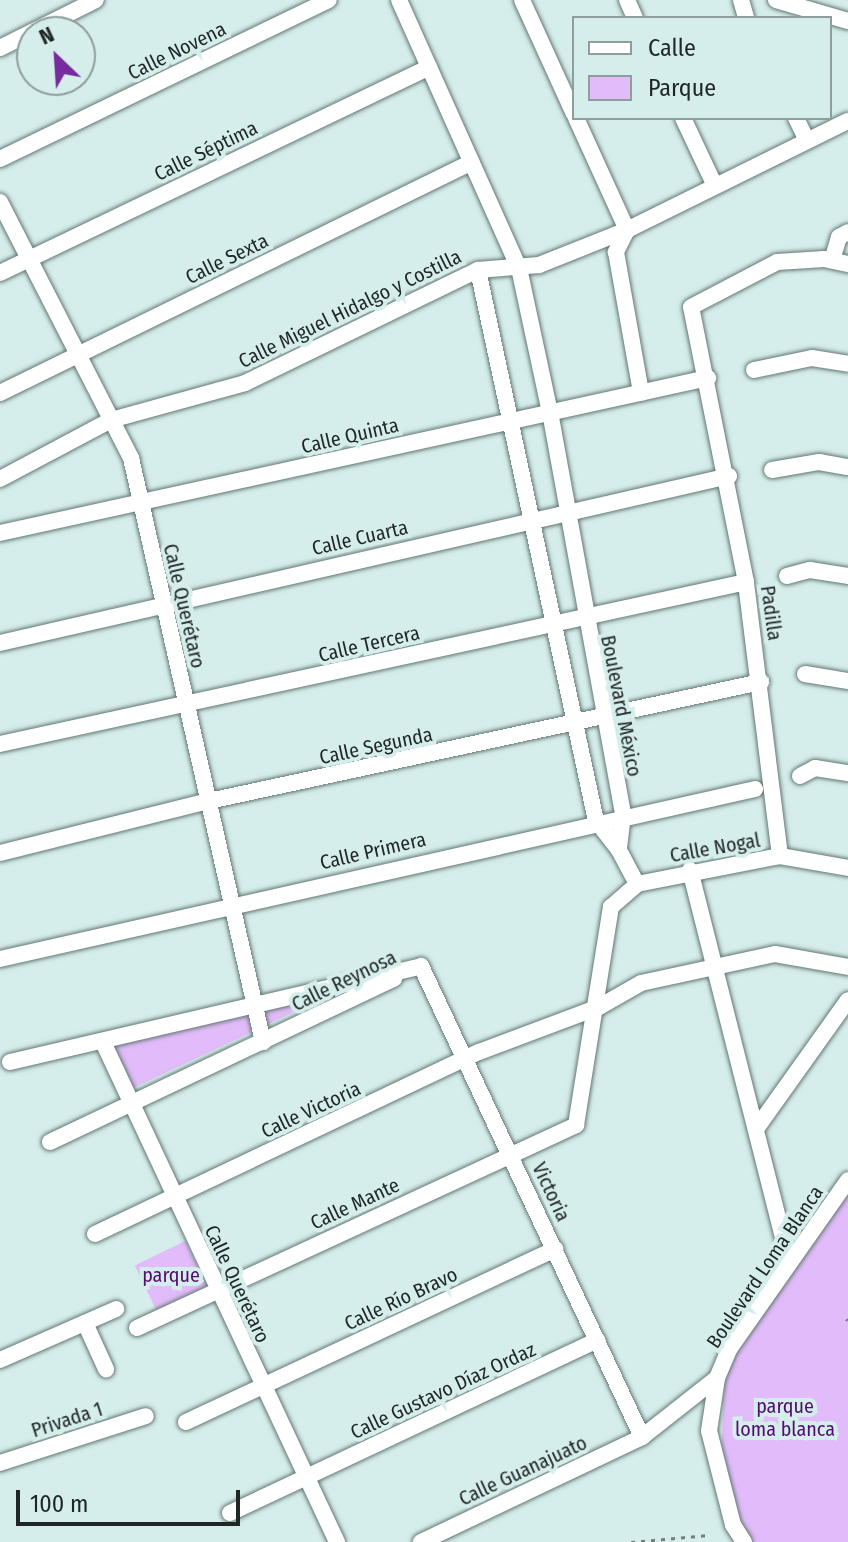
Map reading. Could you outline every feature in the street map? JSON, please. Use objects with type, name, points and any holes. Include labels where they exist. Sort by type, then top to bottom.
[{"type":"street","points":[[0,48],[96,0]]},
{"type":"street","name":"Calle Novena","points":[[0,159],[329,0]]},
{"type":"street","name":"Boulevard México","points":[[399,0],[519,268],[550,412],[583,615],[623,815],[619,850]]},
{"type":"street","points":[[522,0],[572,109]]},
{"type":"street","points":[[776,0],[831,16]]},
{"type":"street","name":"Calle Séptima","points":[[0,273],[429,67]]},
{"type":"street","points":[[577,120],[627,230],[616,252],[641,393]]},
{"type":"street","points":[[684,120],[715,186]]},
{"type":"street","points":[[797,120],[807,141]]},
{"type":"street","name":"Calle Miguel Hidalgo y Costilla","points":[[0,479],[111,420],[245,383],[478,270],[519,268],[627,230],[848,121]]},
{"type":"street","name":"Calle Sexta","points":[[0,393],[472,162]]},
{"type":"street","name":"Calle Querétaro","points":[[0,202],[131,458],[263,1042]]},
{"type":"street","points":[[840,262],[839,237],[848,232]]},
{"type":"street","name":"Padilla","points":[[780,856],[761,682],[729,476],[691,307],[777,262],[840,262]]},
{"type":"street","points":[[478,270],[596,821],[619,850],[637,884],[611,907],[601,947],[599,1007]]},
{"type":"street","points":[[754,370],[812,358],[848,364]]},
{"type":"street","name":"Calle Quinta","points":[[0,533],[708,378]]},
{"type":"street","points":[[772,470],[819,462],[848,467]]},
{"type":"street","name":"Calle Cuarta","points":[[0,643],[729,476]]},
{"type":"street","points":[[787,576],[810,570],[848,576]]},
{"type":"street","name":"Calle Tercera","points":[[0,744],[187,707],[583,615],[746,582]]},
{"type":"street","points":[[805,674],[848,681]]},
{"type":"street","name":"Calle Segunda","points":[[0,853],[209,801],[761,682]]},
{"type":"street","points":[[800,776],[815,768],[848,773]]},
{"type":"street","name":"Calle Primera","points":[[0,959],[596,821],[755,789]]},
{"type":"street","name":"Calle Nogal","points":[[637,884],[690,870],[780,856],[848,868]]},
{"type":"street","points":[[690,870],[789,1261]]},
{"type":"street","name":"Calle Victoria","points":[[95,1234],[532,1028],[599,1007],[641,983],[775,954],[848,967]]},
{"type":"street","name":"Calle Reynosa","points":[[10,1062],[421,966]]},
{"type":"street","name":"Calle Reynosa","points":[[50,1142],[421,966]]},
{"type":"street","name":"Victoria","points":[[421,966],[642,1437]]},
{"type":"street","points":[[756,1129],[848,1000]]},
{"type":"street","name":"Calle Mante","points":[[137,1328],[576,1125],[599,1007]]},
{"type":"street","name":"Calle Querétaro","points":[[103,1042],[337,1542]]},
{"type":"street","name":"Boulevard Loma Blanca","points":[[717,1378],[730,1348],[848,1180]]},
{"type":"street","name":"Calle Río Bravo","points":[[186,1422],[556,1249]]},
{"type":"street","points":[[0,1360],[116,1309]]},
{"type":"street","name":"Privada 1","points":[[85,1323],[106,1369]]},
{"type":"street","name":"Calle Gustavo Díaz Ordaz","points":[[230,1513],[597,1340]]},
{"type":"street","points":[[717,1378],[709,1431],[729,1510],[744,1542]]},
{"type":"street","name":"Calle Guanajuato","points":[[421,1542],[642,1437],[717,1378]]},
{"type":"street","name":"Privada 1","points":[[0,1463],[146,1416]]},
{"type":"path","points":[[631,1542],[688,1541],[709,1535]]},
{"type":"green space","points":[[349,986],[133,1088],[114,1045]]},
{"type":"green space","name":"parque loma blanca","points":[[848,1195],[848,1542],[753,1542],[737,1513],[721,1464],[724,1381],[741,1341]]},
{"type":"green space","name":"parque","points":[[185,1241],[207,1286],[157,1310],[135,1266]]}]
